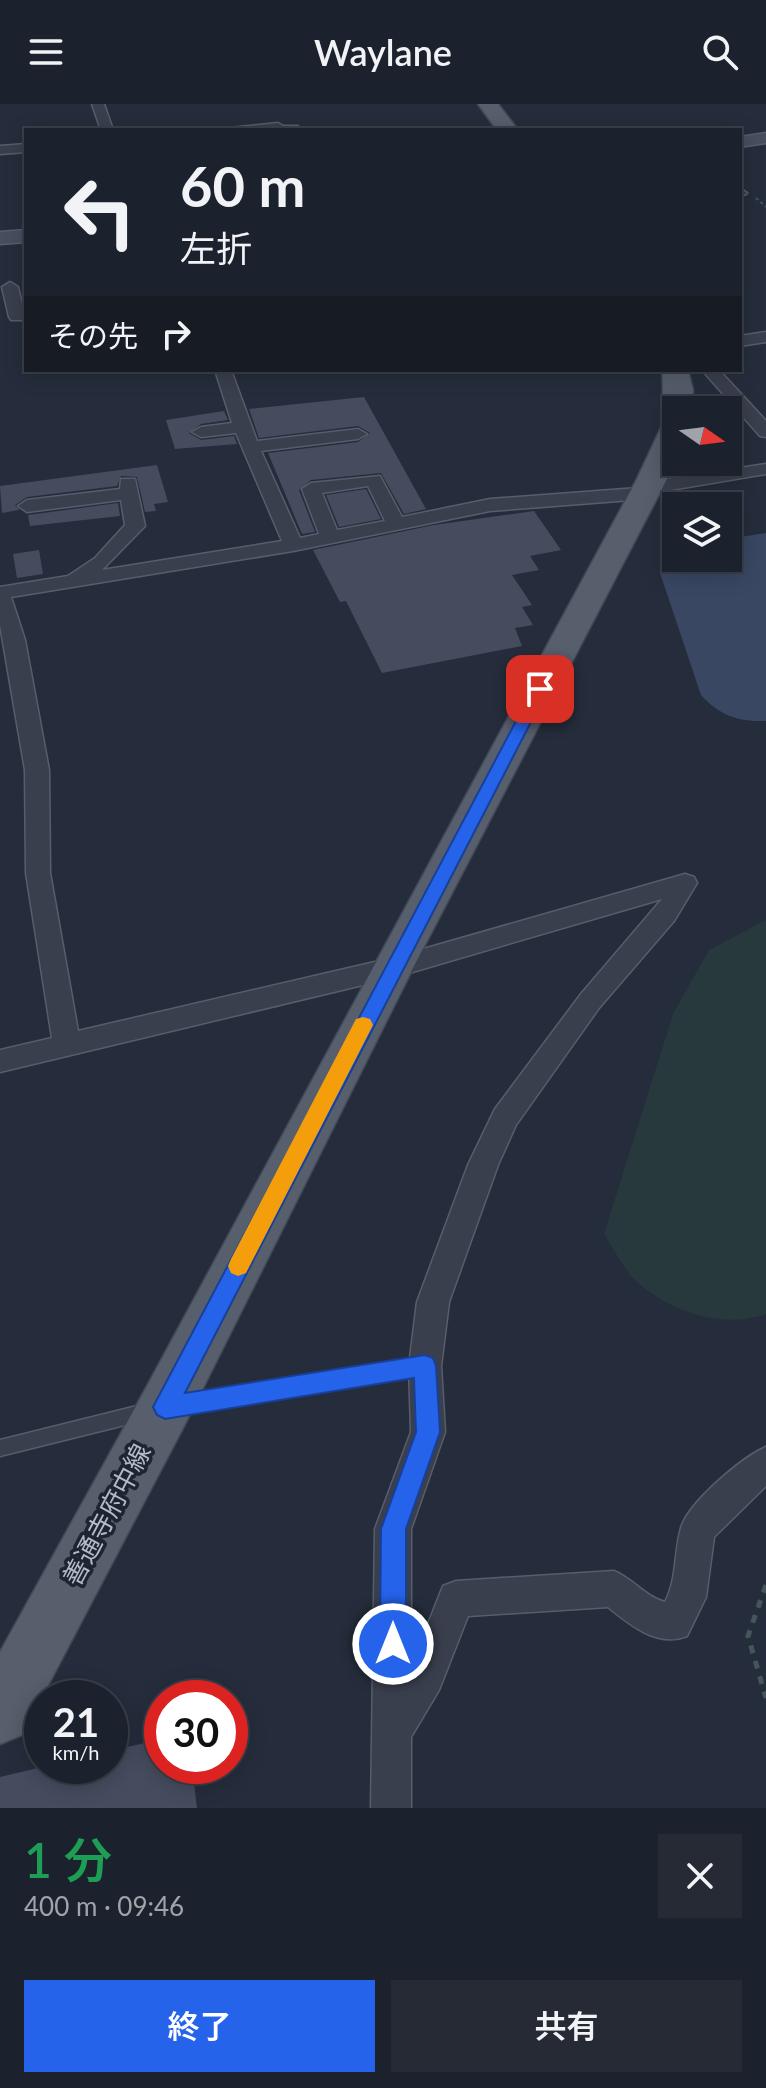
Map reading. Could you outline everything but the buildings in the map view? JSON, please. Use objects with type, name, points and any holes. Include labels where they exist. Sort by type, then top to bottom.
[{"type":"main road","points":[[488,104],[506,128]]},
{"type":"main road","points":[[675,372],[679,396]]},
{"type":"main road","name":"善通寺府中線","points":[[0,1713],[165,1407],[392,968],[662,459]]},
{"type":"street","points":[[98,104],[106,128]]},
{"type":"street","points":[[742,142],[766,138]]},
{"type":"street","points":[[0,150],[24,148]]},
{"type":"street","points":[[0,238],[24,236]]},
{"type":"street","points":[[10,287],[14,317]]},
{"type":"street","points":[[742,341],[766,337]]},
{"type":"street","points":[[224,372],[250,447],[293,545]]},
{"type":"street","points":[[712,372],[766,432]]},
{"type":"street","points":[[201,432],[242,427]]},
{"type":"street","points":[[250,447],[358,434]]},
{"type":"street","points":[[67,1047],[38,873],[37,770],[15,640],[0,593],[293,545],[490,505],[645,490],[766,469]]},
{"type":"street","points":[[330,538],[311,489],[374,480],[396,524]]},
{"type":"street","points":[[27,506],[129,488],[135,526],[102,562],[71,581]]},
{"type":"street","points":[[0,1061],[392,968],[685,883],[665,914],[590,1001],[505,1118],[483,1165],[433,1302],[425,1366],[428,1432],[393,1529],[391,1808]]},
{"type":"street","points":[[393,1730],[426,1677],[456,1599],[614,1589],[646,1615],[674,1623],[688,1597],[698,1529],[734,1491],[766,1464]]},
{"type":"lane","points":[[246,128],[273,124],[280,128]]},
{"type":"lane","points":[[0,1448],[165,1407],[425,1366]]},
{"type":"path","points":[[766,1585],[748,1636],[766,1698]]},
{"type":"shaded area","points":[[766,920],[766,1314],[733,1320],[715,1319],[681,1309],[650,1292],[628,1272],[604,1234],[673,1014],[709,950]]},
{"type":"water","points":[[766,533],[766,721],[739,719],[723,713],[701,695],[660,573],[662,558],[662,572],[742,572],[742,537]]},
{"type":"slow traffic","points":[[238,1266],[363,1025]]},
{"type":"route","points":[[393,1644],[393,1529],[428,1432],[425,1366],[165,1407],[540,689]]}]
